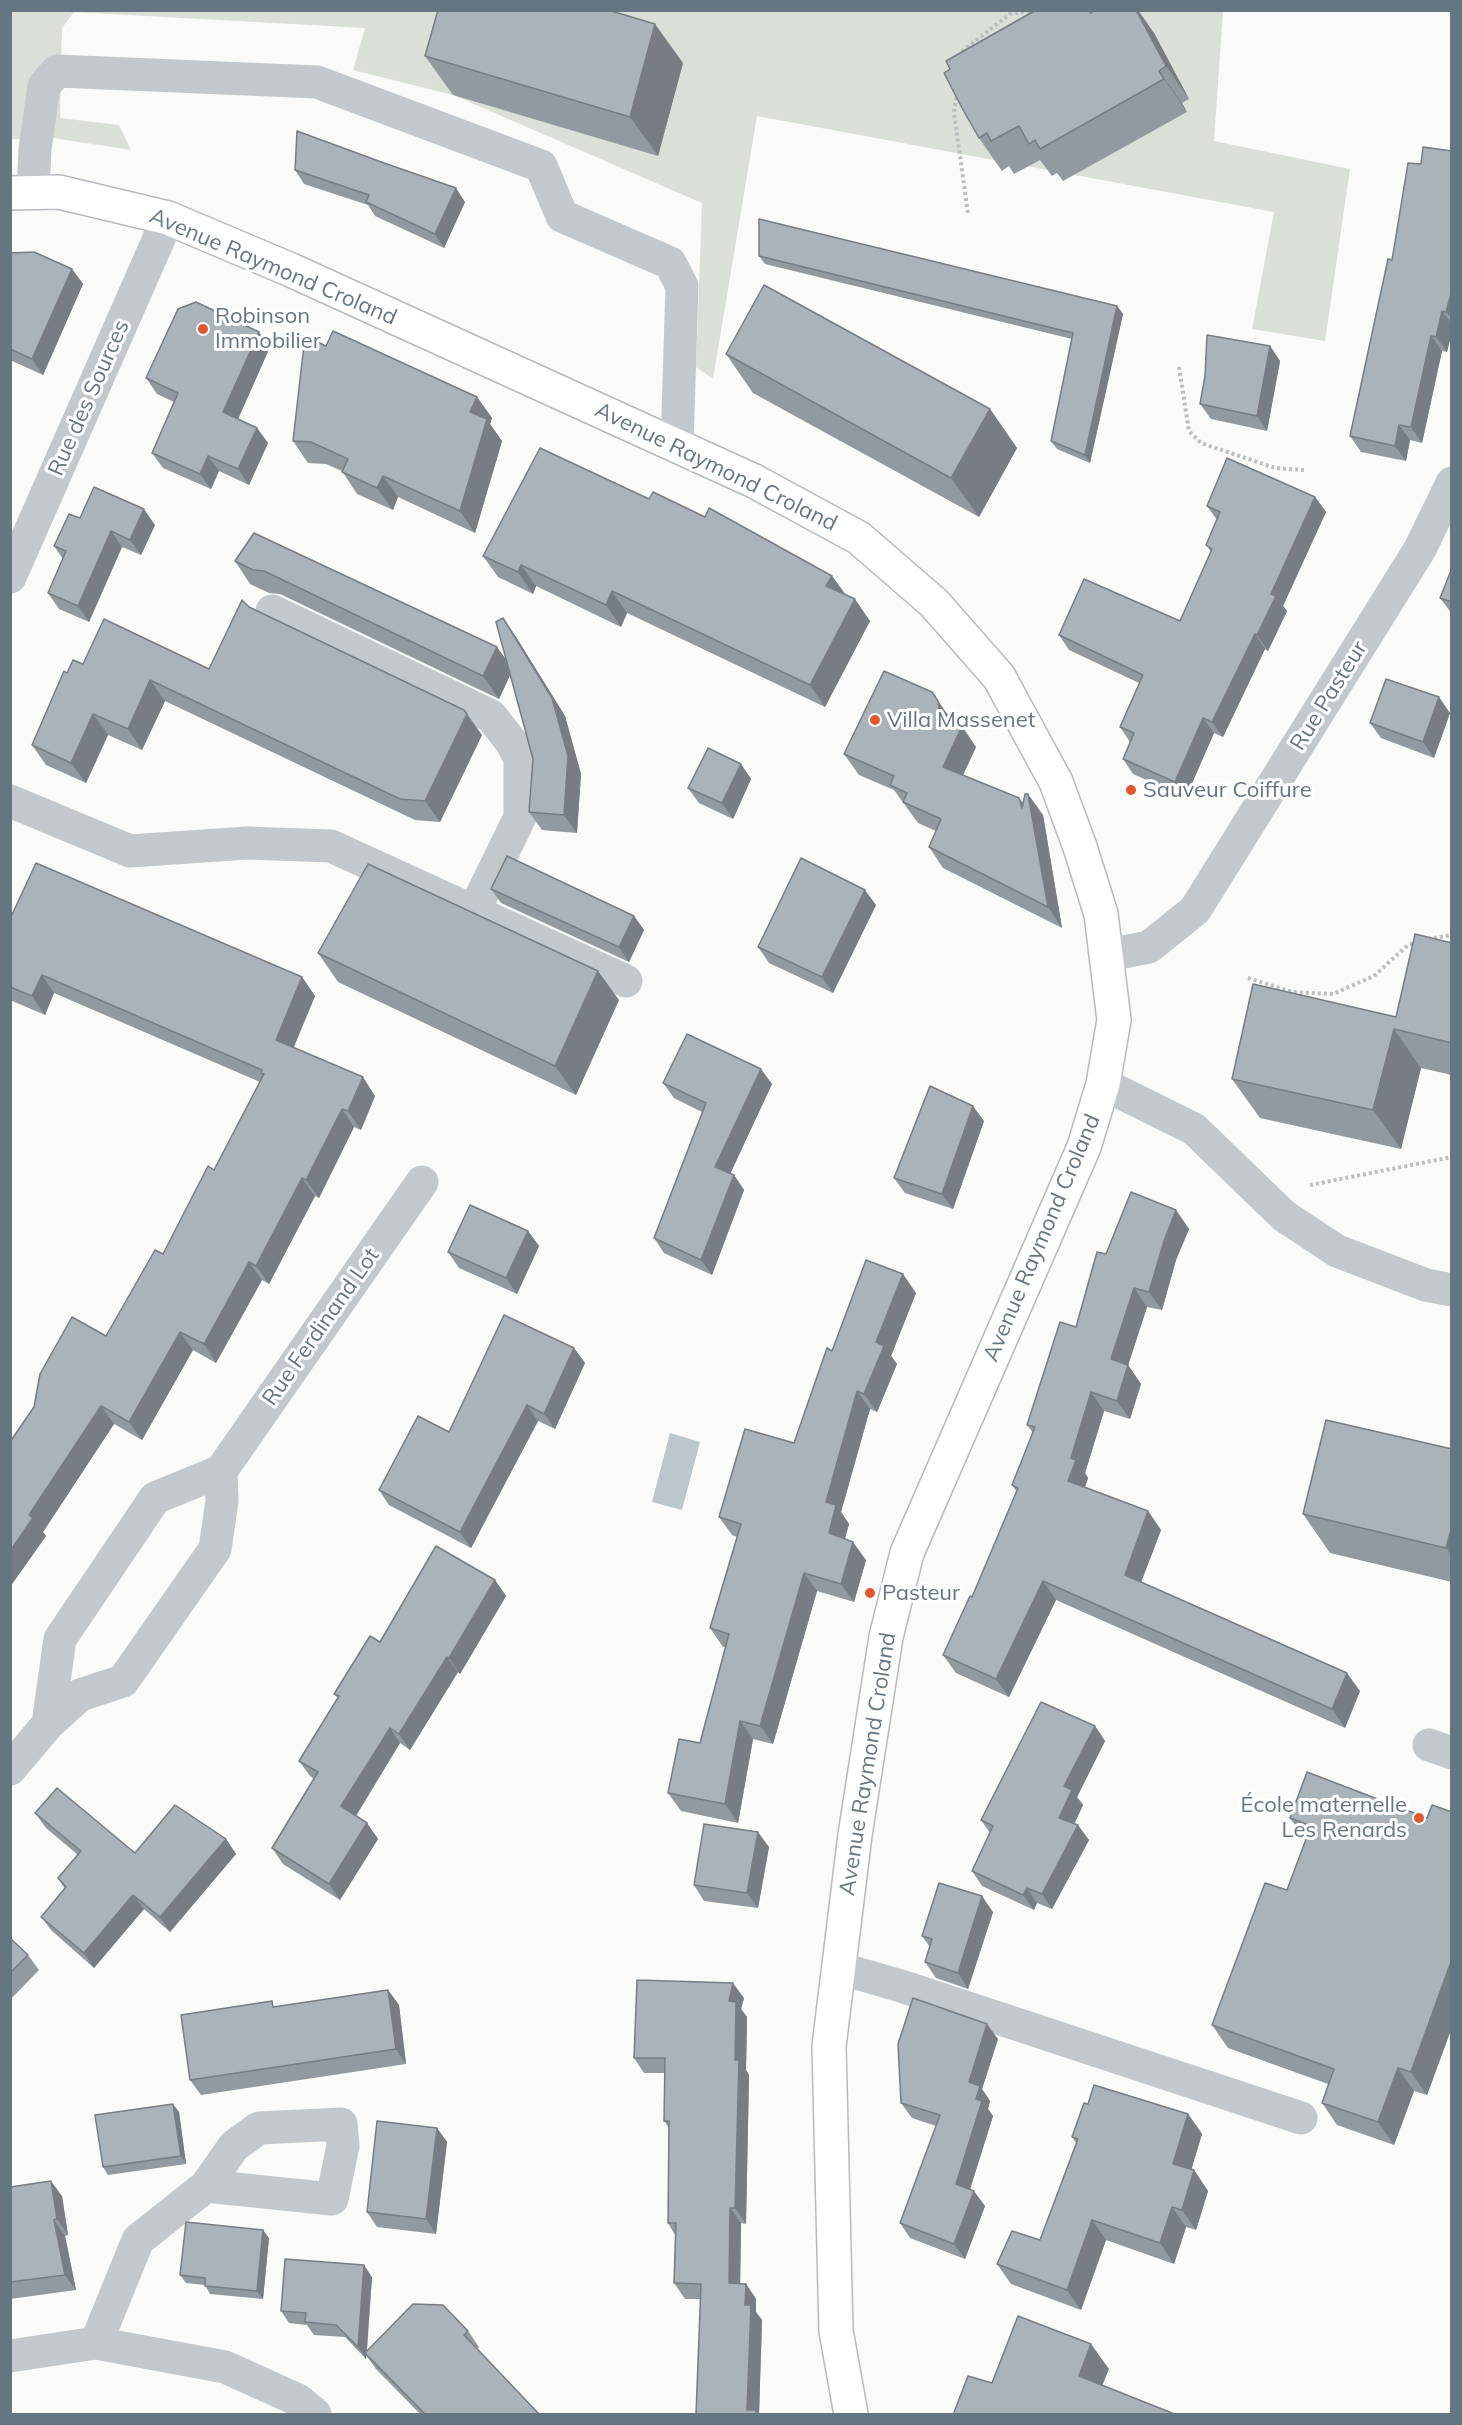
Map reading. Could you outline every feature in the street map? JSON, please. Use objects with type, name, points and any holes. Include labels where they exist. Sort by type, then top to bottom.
[{"type":"main road","name":"Avenue Raymond Croland","points":[[22,193],[59,192],[168,218],[291,270],[754,481],[859,538],[934,603],[999,677],[1056,782],[1101,914],[1108,955],[1114,1020],[1103,1084],[1084,1148],[907,1553],[886,1637],[855,1835],[829,2046],[836,2331],[851,2415]]},
{"type":"street","points":[[22,193],[35,149],[44,86],[57,71],[317,82],[541,166],[562,216],[670,263],[682,286],[677,446]]},
{"type":"street","name":"Rue des Sources","points":[[10,578],[168,218]]},
{"type":"street","name":"Rue Pasteur","points":[[1108,955],[1149,947],[1195,910],[1420,549],[1452,483]]},
{"type":"street","points":[[272,611],[491,716],[512,742],[520,759],[520,817],[474,911]]},
{"type":"street","points":[[10,801],[130,851],[247,843],[331,846],[626,981]]},
{"type":"street","points":[[1103,1084],[1194,1129],[1284,1216],[1337,1251],[1426,1285],[1452,1290]]},
{"type":"street","name":"Rue Ferdinand Lot","points":[[221,1471],[422,1182]]},
{"type":"street","points":[[10,1769],[48,1724],[80,1695],[123,1680],[215,1549],[222,1501],[221,1471],[155,1498],[60,1639],[48,1724]]},
{"type":"street","points":[[838,1968],[1301,2118]]},
{"type":"street","points":[[96,2343],[138,2240],[206,2186]]},
{"type":"street","points":[[10,2356],[96,2343],[225,2367],[298,2400],[315,2415]]},
{"type":"path","points":[[960,62],[961,52],[1009,12],[1038,10]]},
{"type":"path","points":[[958,82],[954,112],[968,214]]},
{"type":"path","points":[[1179,367],[1189,431],[1201,443],[1275,468],[1304,470]]},
{"type":"path","points":[[1248,978],[1292,992],[1334,994],[1374,976],[1408,945],[1440,935],[1452,935]]},
{"type":"path","points":[[1302,1187],[1452,1157]]},
{"type":"shaded area","points":[[10,11],[1223,11],[1214,141],[1350,169],[1325,341],[1252,329],[1274,212],[757,116],[713,379],[696,367],[702,203],[453,95],[353,70],[365,28],[74,12],[62,28],[60,118],[119,125],[131,150],[53,138],[11,139]]},
{"type":"shaded area","points":[[670,1433],[700,1442],[682,1510],[652,1502]]},
{"type":"building","points":[[438,10],[608,10],[655,24],[630,117],[425,56]]},
{"type":"building","points":[[1036,10],[1089,10],[1091,13],[1094,10],[1136,10],[1166,66],[1159,71],[1164,79],[1040,149],[1035,140],[1029,144],[1019,126],[991,141],[987,133],[979,138],[944,73],[950,69],[946,61]]},
{"type":"building","points":[[297,131],[456,188],[435,234],[366,202],[369,195],[295,170]]},
{"type":"building","points":[[1423,147],[1452,151],[1452,290],[1446,312],[1442,311],[1436,337],[1431,336],[1411,427],[1399,425],[1395,446],[1350,436],[1388,259],[1392,260],[1408,163],[1421,164]]},
{"type":"building","points":[[759,219],[1117,306],[1085,455],[1051,441],[1073,333],[759,256]]},
{"type":"building","points":[[34,252],[72,269],[32,359],[10,349],[10,253]]},
{"type":"building","points":[[764,285],[990,409],[951,478],[726,354]]},
{"type":"building","points":[[196,302],[259,332],[223,412],[257,428],[238,469],[208,456],[200,474],[152,453],[178,393],[146,378],[178,309]]},
{"type":"building","points":[[333,331],[477,397],[470,412],[487,419],[460,511],[383,476],[377,488],[342,472],[348,459],[311,442],[293,441],[305,336],[326,346]]},
{"type":"building","points":[[1207,335],[1270,346],[1257,416],[1200,404],[1205,376]]},
{"type":"building","points":[[540,448],[649,499],[653,492],[705,517],[709,508],[832,576],[826,586],[855,599],[810,685],[612,591],[606,605],[521,565],[518,572],[483,556]]},
{"type":"building","points":[[1227,458],[1315,497],[1271,594],[1276,596],[1257,635],[1255,634],[1212,722],[1203,718],[1175,782],[1123,759],[1134,733],[1120,727],[1143,675],[1059,635],[1084,579],[1180,621],[1212,549],[1206,545],[1220,512],[1207,506]]},
{"type":"building","points":[[94,487],[144,509],[130,540],[111,531],[78,606],[48,593],[66,551],[54,546],[69,514],[80,518]]},
{"type":"building","points":[[254,533],[497,647],[483,676],[264,571],[253,570],[235,561]]},
{"type":"building","points":[[1452,568],[1452,602],[1440,598]]},
{"type":"building","points":[[242,600],[249,607],[464,710],[467,714],[425,801],[400,799],[150,680],[128,729],[93,714],[71,763],[32,745],[64,671],[67,673],[73,660],[83,664],[104,619],[209,669]]},
{"type":"building","points":[[503,618],[552,698],[568,756],[564,815],[529,812],[533,759],[496,622]]},
{"type":"building","points":[[884,671],[932,692],[938,701],[940,716],[962,726],[943,767],[1019,798],[1022,808],[1025,794],[1028,794],[1048,907],[929,847],[941,819],[903,802],[907,793],[890,785],[894,776],[844,754]]},
{"type":"building","points":[[1386,679],[1439,697],[1423,742],[1370,723]]},
{"type":"building","points":[[708,748],[741,764],[722,803],[688,788]]},
{"type":"building","points":[[507,856],[634,916],[619,947],[491,889]]},
{"type":"building","points":[[801,858],[865,890],[822,977],[758,947]]},
{"type":"building","points":[[36,863],[302,977],[276,1040],[363,1077],[348,1111],[342,1109],[306,1180],[302,1178],[256,1266],[249,1262],[204,1344],[180,1332],[129,1422],[101,1406],[29,1515],[33,1518],[10,1551],[10,1442],[34,1407],[40,1374],[72,1317],[106,1336],[155,1250],[163,1254],[208,1166],[214,1170],[264,1074],[261,1073],[262,1070],[42,975],[32,996],[10,987],[10,919]]},
{"type":"building","points":[[368,864],[598,971],[555,1066],[318,953]]},
{"type":"building","points":[[1415,934],[1452,943],[1452,1043],[1394,1029],[1373,1110],[1232,1079],[1253,984],[1396,1017]]},
{"type":"building","points":[[687,1034],[761,1069],[715,1167],[734,1175],[701,1260],[654,1238],[706,1103],[663,1083]]},
{"type":"building","points":[[930,1086],[973,1106],[942,1194],[894,1178]]},
{"type":"building","points":[[1131,1192],[1176,1210],[1149,1292],[1134,1288],[1111,1359],[1128,1365],[1117,1401],[1091,1392],[1071,1458],[1076,1460],[1068,1481],[1148,1511],[1125,1575],[1347,1673],[1332,1709],[1043,1581],[996,1679],[943,1655],[970,1596],[972,1597],[1018,1488],[1012,1485],[1035,1427],[1027,1425],[1060,1322],[1076,1327],[1097,1252],[1106,1254]]},
{"type":"building","points":[[470,1205],[528,1231],[506,1278],[448,1252]]},
{"type":"building","points":[[866,1260],[903,1274],[876,1342],[884,1346],[864,1394],[857,1391],[826,1502],[836,1505],[829,1533],[853,1542],[841,1584],[804,1573],[760,1726],[740,1721],[725,1804],[668,1793],[679,1739],[700,1743],[729,1634],[710,1628],[741,1524],[719,1517],[745,1429],[794,1443],[827,1348],[832,1351]]},
{"type":"building","points":[[504,1315],[574,1348],[544,1414],[527,1405],[460,1532],[379,1490],[418,1416],[449,1432]]},
{"type":"building","points":[[1326,1420],[1452,1449],[1452,1526],[1446,1548],[1303,1514]]},
{"type":"building","points":[[436,1546],[495,1580],[449,1658],[447,1657],[399,1734],[390,1728],[341,1806],[367,1823],[329,1884],[272,1848],[318,1772],[299,1761],[339,1696],[334,1694],[370,1636],[380,1642]]},
{"type":"building","points":[[1041,1702],[1095,1726],[1064,1786],[1072,1790],[1059,1818],[1078,1825],[1042,1894],[1027,1888],[1023,1895],[972,1871],[993,1826],[981,1820]]},
{"type":"building","points":[[1307,1772],[1427,1818],[1432,1805],[1452,1812],[1452,1959],[1411,2072],[1398,2068],[1378,2122],[1322,2103],[1334,2069],[1212,2025],[1265,1883],[1287,1890],[1311,1826],[1290,1818]]},
{"type":"building","points":[[57,1788],[135,1853],[175,1805],[226,1839],[160,1917],[133,1895],[84,1953],[41,1917],[66,1887],[58,1878],[81,1851],[35,1813]]},
{"type":"building","points":[[704,1824],[758,1832],[747,1893],[694,1885]]},
{"type":"building","points":[[939,1883],[982,1896],[958,1973],[925,1962],[932,1939],[922,1936]]},
{"type":"building","points":[[10,1938],[28,1955],[10,1973]]},
{"type":"building","points":[[637,1980],[733,1983],[729,2001],[736,2002],[735,2060],[739,2060],[735,2208],[730,2208],[729,2283],[746,2284],[745,2305],[751,2305],[747,2410],[756,2410],[756,2415],[696,2415],[701,2284],[674,2283],[676,2223],[668,2223],[669,2121],[664,2121],[665,2058],[634,2058]]},
{"type":"building","points":[[388,1990],[396,2049],[190,2080],[181,2015],[272,2001],[273,2007]]},
{"type":"building","points":[[913,1998],[987,2024],[969,2082],[980,2086],[976,2099],[982,2101],[956,2184],[974,2191],[954,2244],[900,2223],[940,2115],[901,2103],[898,2044]]},
{"type":"building","points":[[1094,2085],[1188,2114],[1173,2164],[1194,2170],[1182,2210],[1172,2207],[1160,2243],[1092,2220],[1067,2290],[997,2264],[1012,2231],[1040,2240],[1078,2139],[1072,2137],[1084,2103],[1088,2104]]},
{"type":"building","points":[[173,2104],[181,2156],[103,2167],[95,2115]]},
{"type":"building","points":[[377,2121],[437,2128],[426,2219],[367,2212]]},
{"type":"building","points":[[51,2181],[57,2219],[54,2220],[65,2275],[10,2282],[10,2187]]},
{"type":"building","points":[[186,2222],[263,2230],[257,2291],[205,2286],[205,2278],[180,2275]]},
{"type":"building","points":[[285,2259],[364,2265],[358,2347],[336,2325],[305,2322],[306,2313],[281,2311]]},
{"type":"building","points":[[413,2304],[443,2305],[468,2331],[464,2335],[539,2415],[426,2415],[365,2353]]},
{"type":"building","points":[[1018,2316],[1091,2344],[1079,2376],[1177,2415],[953,2415],[968,2376],[992,2383]]},
{"type":"place","name":"Robinson Immobilier","points":[[203,329]]},
{"type":"place","name":"Villa Massenet","points":[[875,720]]},
{"type":"place","name":"Sauveur Coiffure","points":[[1131,790]]},
{"type":"place","name":"Pasteur","points":[[870,1593]]},
{"type":"place","name":"École maternelle Les Renards","points":[[1419,1818]]}]
